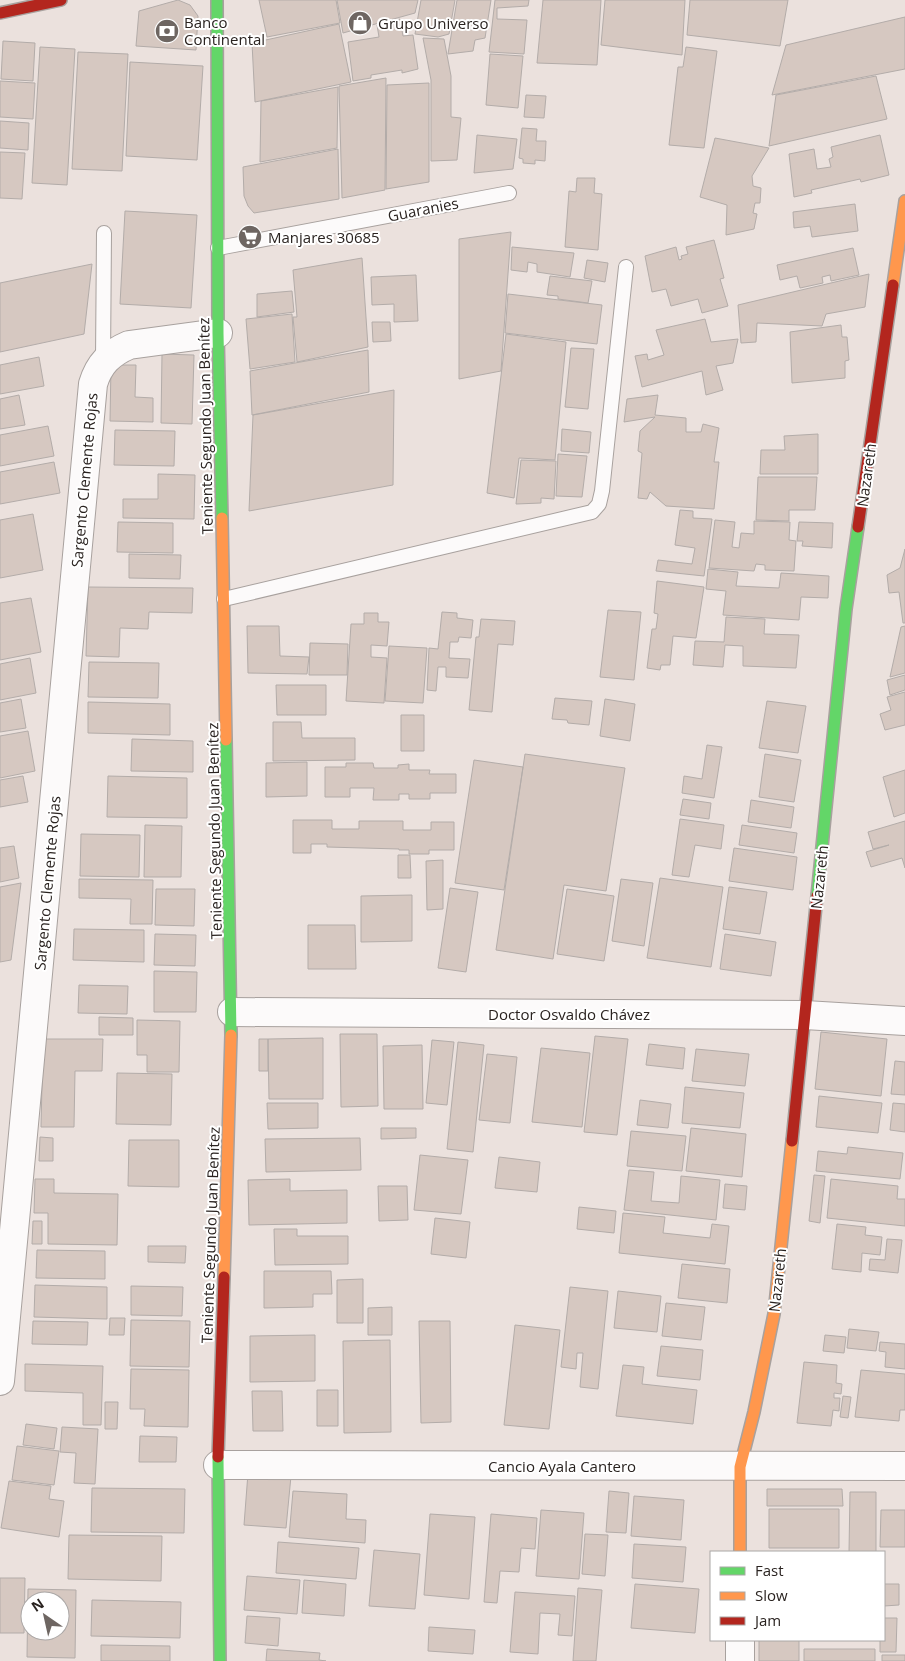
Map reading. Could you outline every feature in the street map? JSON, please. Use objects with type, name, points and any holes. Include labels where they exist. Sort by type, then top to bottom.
[{"type":"main road","points":[[0,13],[61,0]]},
{"type":"main road","name":"Teniente Segundo Juan Benítez","points":[[217,0],[218,333],[232,1012],[218,1465],[220,1661]]},
{"type":"main road","name":"Nazareth","points":[[740,1551],[740,1467],[754,1412],[774,1314],[846,609],[905,201]]},
{"type":"street","points":[[98,373],[117,350],[129,345],[218,333]]},
{"type":"street","name":"Sargento Clemente Rojas","points":[[0,1382],[98,373]]},
{"type":"street","name":"Doctor Osvaldo Chávez","points":[[232,1012],[805,1015],[905,1021]]},
{"type":"street","name":"Cancio Ayala Cantero","points":[[218,1465],[905,1466]]},
{"type":"street","points":[[740,1641],[740,1661]]},
{"type":"lane","name":"Guaranies","points":[[218,248],[509,193]]},
{"type":"lane","points":[[98,373],[104,233]]},
{"type":"lane","points":[[224,599],[592,512],[599,504],[602,491],[626,267]]},
{"type":"building","name":"Banco Continental","points":[[178,0],[190,5],[198,16],[196,50],[136,46],[139,11]]},
{"type":"building","points":[[259,0],[336,0],[340,23],[267,37]]},
{"type":"building","name":"Grupo Universo","points":[[337,0],[418,0],[415,13],[343,33]]},
{"type":"building","points":[[421,0],[455,0],[449,34],[438,37],[415,34]]},
{"type":"building","points":[[457,0],[491,0],[485,38],[475,40],[473,51],[448,54]]},
{"type":"building","points":[[495,0],[529,0],[528,6],[497,8],[497,19],[527,20],[524,54],[489,52]]},
{"type":"building","points":[[543,0],[601,0],[597,65],[537,63]]},
{"type":"building","points":[[605,0],[685,0],[682,55],[601,45]]},
{"type":"building","points":[[690,0],[788,0],[780,46],[687,35]]},
{"type":"building","points":[[905,17],[905,69],[772,95],[786,45]]},
{"type":"building","points":[[400,19],[403,36],[413,35],[418,69],[402,73],[402,70],[371,75],[371,78],[353,81],[348,42],[379,37],[377,25]]},
{"type":"building","points":[[339,24],[351,82],[255,102],[252,43]]},
{"type":"building","points":[[423,38],[444,39],[451,76],[451,117],[461,118],[457,160],[431,161],[431,80]]},
{"type":"building","points":[[3,41],[35,43],[33,81],[1,79]]},
{"type":"building","points":[[40,47],[75,49],[67,185],[32,183]]},
{"type":"building","points":[[686,47],[717,51],[704,148],[669,145],[678,67],[683,67]]},
{"type":"building","points":[[78,52],[128,54],[122,171],[72,169]]},
{"type":"building","points":[[490,54],[523,56],[518,108],[486,105]]},
{"type":"building","points":[[130,62],[203,66],[197,160],[126,156]]},
{"type":"building","points":[[876,76],[887,119],[769,146],[776,95]]},
{"type":"building","points":[[386,78],[385,190],[342,198],[339,86]]},
{"type":"building","points":[[0,81],[35,83],[33,119],[0,117]]},
{"type":"building","points":[[429,83],[429,182],[386,189],[387,85]]},
{"type":"building","points":[[338,87],[337,148],[260,162],[261,101]]},
{"type":"building","points":[[526,95],[546,96],[544,118],[524,117]]},
{"type":"building","points":[[0,121],[29,123],[28,150],[0,148]]},
{"type":"building","points":[[522,128],[537,129],[536,141],[546,141],[545,161],[535,160],[535,164],[523,163],[523,159],[519,158]]},
{"type":"building","points":[[477,135],[517,139],[513,169],[474,173]]},
{"type":"building","points":[[880,135],[889,175],[861,182],[860,179],[811,190],[812,193],[794,197],[789,154],[814,149],[817,169],[831,167],[829,159],[833,157],[831,147]]},
{"type":"building","points":[[715,138],[769,148],[752,176],[753,186],[761,188],[760,203],[755,203],[753,213],[757,214],[754,229],[726,235],[727,205],[700,197]]},
{"type":"building","points":[[338,149],[339,199],[254,213],[248,206],[244,196],[243,167]]},
{"type":"building","points":[[0,152],[25,153],[22,199],[0,198]]},
{"type":"building","points":[[577,178],[595,178],[594,193],[602,194],[598,250],[565,247],[569,191],[576,192]]},
{"type":"building","points":[[855,204],[858,231],[812,237],[810,226],[794,228],[793,212]]},
{"type":"building","points":[[125,211],[197,215],[191,308],[120,304]]},
{"type":"building","points":[[511,232],[501,371],[459,379],[459,239]]},
{"type":"building","points":[[714,240],[724,278],[720,279],[728,306],[702,313],[698,299],[671,306],[666,289],[652,292],[645,256],[676,247],[679,260],[682,259],[681,256],[688,254],[686,247]]},
{"type":"building","points":[[512,247],[574,253],[570,277],[537,272],[537,264],[528,262],[527,272],[511,270]]},
{"type":"building","points":[[853,248],[859,275],[831,281],[830,275],[822,277],[823,283],[800,288],[797,276],[780,280],[777,265]]},
{"type":"building","points":[[362,258],[368,347],[297,362],[293,317],[297,317],[293,270]]},
{"type":"building","points":[[587,260],[608,263],[605,282],[584,278]]},
{"type":"building","points":[[92,264],[84,334],[0,352],[0,283]]},
{"type":"building","points":[[869,274],[865,307],[826,314],[822,326],[757,323],[756,342],[741,343],[738,305]]},
{"type":"building","points":[[416,275],[418,321],[394,322],[394,304],[372,305],[371,277]]},
{"type":"building","points":[[550,276],[592,281],[588,303],[558,299],[558,296],[547,295]]},
{"type":"building","points":[[292,291],[294,312],[257,317],[257,294]]},
{"type":"building","points":[[508,294],[602,305],[597,344],[505,333]]},
{"type":"building","points":[[292,314],[295,362],[250,369],[246,319]]},
{"type":"building","points":[[705,319],[711,342],[738,339],[733,363],[716,366],[723,390],[706,395],[702,371],[642,387],[635,356],[647,354],[648,360],[664,355],[656,330]]},
{"type":"building","points":[[372,322],[390,322],[391,341],[373,342]]},
{"type":"building","points":[[841,325],[842,337],[847,337],[849,360],[845,361],[845,378],[792,383],[790,332]]},
{"type":"building","points":[[506,334],[566,342],[555,460],[519,458],[514,498],[487,493]]},
{"type":"building","points":[[571,348],[594,349],[588,409],[565,407]]},
{"type":"building","points":[[368,350],[369,392],[252,415],[250,371]]},
{"type":"building","points":[[162,354],[194,355],[192,424],[161,423]]},
{"type":"building","points":[[39,357],[44,386],[0,394],[0,365]]},
{"type":"building","points":[[111,365],[136,365],[135,397],[153,398],[153,422],[110,421]]},
{"type":"building","points":[[394,390],[393,485],[249,511],[253,415]]},
{"type":"building","points":[[19,395],[25,425],[0,429],[0,399]]},
{"type":"building","points":[[658,395],[655,415],[686,418],[686,432],[701,432],[703,424],[719,428],[714,462],[719,462],[714,509],[666,506],[650,492],[647,499],[638,498],[642,453],[638,451],[640,431],[655,417],[624,422],[627,399]]},
{"type":"building","points":[[48,426],[54,456],[0,466],[0,435]]},
{"type":"building","points":[[562,429],[591,432],[589,453],[561,451]]},
{"type":"building","points":[[115,430],[175,431],[174,466],[114,465]]},
{"type":"building","points":[[818,434],[818,474],[760,474],[761,450],[785,450],[784,436]]},
{"type":"building","points":[[558,454],[587,456],[582,497],[556,496]]},
{"type":"building","points":[[521,460],[556,461],[554,499],[541,498],[541,503],[516,504]]},
{"type":"building","points":[[54,462],[60,493],[0,504],[0,472]]},
{"type":"building","points":[[158,474],[195,475],[194,519],[123,518],[123,499],[158,499]]},
{"type":"building","points":[[758,477],[817,477],[815,510],[789,510],[789,521],[756,520]]},
{"type":"building","points":[[680,510],[693,511],[693,518],[712,519],[704,576],[656,571],[658,560],[692,564],[695,548],[675,545]]},
{"type":"building","points":[[33,514],[43,570],[0,578],[0,520]]},
{"type":"building","points":[[715,520],[735,522],[732,547],[739,548],[741,533],[754,534],[754,521],[790,522],[789,540],[796,541],[794,571],[765,570],[765,565],[756,564],[754,571],[709,568]]},
{"type":"building","points":[[118,522],[173,523],[173,553],[117,552]]},
{"type":"building","points":[[799,522],[833,523],[832,548],[802,546],[803,541],[797,541]]},
{"type":"building","points":[[905,549],[905,623],[903,623],[899,592],[889,593],[887,575],[900,568]]},
{"type":"building","points":[[129,554],[181,555],[180,579],[129,578]]},
{"type":"building","points":[[708,569],[738,572],[736,586],[779,588],[781,573],[829,576],[828,598],[801,597],[799,620],[723,615],[726,591],[706,589]]},
{"type":"building","points":[[657,581],[704,587],[696,638],[673,636],[670,665],[661,665],[660,670],[647,668],[652,629],[656,629],[658,614],[654,613]]},
{"type":"building","points":[[88,587],[193,588],[192,613],[149,612],[148,629],[120,628],[119,657],[86,656]]},
{"type":"building","points":[[31,598],[41,652],[0,660],[0,603]]},
{"type":"building","points":[[608,610],[641,612],[634,680],[600,677]]},
{"type":"building","points":[[442,612],[457,613],[457,618],[473,620],[471,638],[459,637],[458,642],[450,642],[449,658],[470,659],[468,678],[446,677],[446,667],[438,667],[436,691],[427,690],[429,648],[438,649]]},
{"type":"building","points":[[364,613],[378,613],[378,622],[389,622],[387,646],[371,645],[371,657],[387,658],[384,703],[346,701],[351,624],[364,624]]},
{"type":"building","points":[[726,617],[765,619],[764,634],[799,635],[796,668],[743,666],[743,646],[725,645],[723,667],[693,665],[695,641],[724,642]]},
{"type":"building","points":[[481,619],[515,621],[513,645],[498,644],[492,712],[469,710],[476,637],[479,637]]},
{"type":"building","points":[[247,626],[279,626],[280,656],[309,657],[307,674],[248,673]]},
{"type":"building","points":[[905,626],[905,673],[890,677],[901,627]]},
{"type":"building","points":[[310,643],[348,644],[347,675],[309,675]]},
{"type":"building","points":[[389,646],[427,648],[423,703],[385,701]]},
{"type":"building","points":[[30,658],[36,693],[0,700],[0,664]]},
{"type":"building","points":[[89,662],[159,663],[158,698],[88,697]]},
{"type":"building","points":[[905,675],[905,690],[890,695],[887,680]]},
{"type":"building","points":[[276,685],[326,685],[326,715],[277,715]]},
{"type":"building","points":[[905,692],[905,725],[885,730],[880,714],[891,710],[887,697]]},
{"type":"building","points":[[555,698],[592,701],[589,725],[552,719]]},
{"type":"building","points":[[21,699],[26,728],[0,732],[0,703]]},
{"type":"building","points":[[605,699],[635,704],[630,741],[600,736]]},
{"type":"building","points":[[767,701],[806,706],[798,753],[759,748]]},
{"type":"building","points":[[88,702],[170,704],[170,735],[88,733]]},
{"type":"building","points":[[401,715],[424,715],[424,751],[401,751]]},
{"type":"building","points":[[273,722],[301,722],[302,738],[355,738],[355,760],[273,761]]},
{"type":"building","points":[[28,731],[35,771],[0,778],[0,736]]},
{"type":"building","points":[[132,739],[193,741],[193,772],[131,771]]},
{"type":"building","points":[[707,745],[722,747],[714,798],[682,793],[684,776],[702,779]]},
{"type":"building","points":[[525,754],[625,768],[606,891],[564,885],[553,959],[496,950]]},
{"type":"building","points":[[765,754],[801,760],[794,802],[759,797]]},
{"type":"building","points":[[474,760],[523,767],[504,890],[455,883]]},
{"type":"building","points":[[307,762],[307,796],[266,797],[266,763]]},
{"type":"building","points":[[346,763],[373,763],[374,768],[398,768],[398,765],[409,764],[409,770],[430,770],[429,774],[456,774],[456,793],[430,793],[430,799],[409,799],[409,794],[399,794],[399,800],[373,800],[374,788],[350,788],[350,797],[325,797],[325,767],[346,767]]},
{"type":"building","points":[[905,770],[905,813],[894,817],[883,777]]},
{"type":"building","points":[[23,776],[28,802],[0,807],[0,780]]},
{"type":"building","points":[[108,776],[187,778],[187,818],[107,817]]},
{"type":"building","points":[[683,799],[711,803],[709,819],[680,815]]},
{"type":"building","points":[[751,800],[794,807],[791,828],[748,822]]},
{"type":"building","points":[[680,819],[724,825],[721,849],[695,845],[689,877],[672,875]]},
{"type":"building","points":[[293,820],[332,820],[332,829],[359,829],[359,821],[403,821],[403,830],[431,830],[431,822],[454,822],[454,850],[429,850],[429,854],[409,854],[409,850],[327,847],[327,844],[311,844],[311,853],[293,853]]},
{"type":"building","points":[[905,821],[905,868],[902,858],[871,867],[866,852],[889,845],[873,849],[868,832]]},
{"type":"building","points":[[145,825],[182,826],[181,877],[144,877]]},
{"type":"building","points":[[742,825],[797,833],[794,853],[739,845]]},
{"type":"building","points":[[81,834],[140,835],[139,877],[80,876]]},
{"type":"building","points":[[14,846],[19,878],[0,882],[0,848]]},
{"type":"building","points":[[734,848],[797,857],[793,890],[729,881]]},
{"type":"building","points":[[398,855],[410,855],[411,878],[398,878]]},
{"type":"building","points":[[443,860],[443,909],[427,910],[426,861]]},
{"type":"building","points":[[660,878],[723,887],[711,967],[647,958]]},
{"type":"building","points":[[79,879],[153,880],[152,924],[130,924],[131,899],[79,898]]},
{"type":"building","points":[[621,879],[653,883],[644,946],[612,941]]},
{"type":"building","points":[[21,883],[11,960],[0,962],[0,887]]},
{"type":"building","points":[[729,887],[767,892],[760,934],[723,929]]},
{"type":"building","points":[[450,888],[478,892],[466,972],[438,968]]},
{"type":"building","points":[[156,889],[195,889],[194,926],[155,925]]},
{"type":"building","points":[[567,889],[614,896],[604,961],[557,954]]},
{"type":"building","points":[[412,895],[412,941],[361,942],[361,896]]},
{"type":"building","points":[[308,925],[355,925],[356,969],[308,969]]},
{"type":"building","points":[[74,929],[144,930],[144,962],[73,960]]},
{"type":"building","points":[[155,934],[196,935],[195,966],[154,965]]},
{"type":"building","points":[[725,934],[776,942],[771,976],[720,969]]},
{"type":"building","points":[[154,971],[197,972],[196,1012],[154,1012]]},
{"type":"building","points":[[79,985],[128,986],[127,1014],[78,1013]]},
{"type":"building","points":[[99,1017],[133,1018],[133,1035],[99,1035]]},
{"type":"building","points":[[137,1020],[180,1021],[179,1072],[147,1072],[147,1055],[137,1055]]},
{"type":"building","points":[[821,1032],[887,1039],[881,1096],[815,1089]]},
{"type":"building","points":[[340,1034],[377,1034],[378,1106],[341,1107]]},
{"type":"building","points":[[595,1036],[628,1039],[617,1135],[584,1132]]},
{"type":"building","points":[[323,1038],[323,1099],[269,1099],[268,1039]]},
{"type":"building","points":[[43,1039],[103,1039],[102,1071],[75,1071],[74,1127],[41,1127]]},
{"type":"building","points":[[259,1039],[268,1039],[268,1071],[259,1071]]},
{"type":"building","points":[[432,1040],[454,1042],[447,1105],[426,1103]]},
{"type":"building","points":[[458,1042],[484,1045],[473,1152],[447,1149]]},
{"type":"building","points":[[649,1044],[685,1048],[683,1069],[646,1065]]},
{"type":"building","points":[[422,1045],[423,1109],[384,1109],[383,1046]]},
{"type":"building","points":[[541,1048],[590,1053],[582,1127],[532,1122]]},
{"type":"building","points":[[696,1049],[749,1054],[745,1086],[692,1081]]},
{"type":"building","points":[[487,1054],[517,1057],[510,1123],[479,1120]]},
{"type":"building","points":[[895,1061],[905,1062],[905,1095],[891,1094]]},
{"type":"building","points":[[117,1073],[172,1074],[171,1125],[116,1124]]},
{"type":"building","points":[[685,1087],[744,1093],[740,1128],[682,1123]]},
{"type":"building","points":[[819,1096],[882,1103],[878,1133],[816,1127]]},
{"type":"building","points":[[640,1100],[671,1104],[668,1128],[637,1125]]},
{"type":"building","points":[[267,1103],[318,1103],[318,1128],[268,1129]]},
{"type":"building","points":[[893,1103],[905,1104],[905,1132],[890,1130]]},
{"type":"building","points":[[381,1128],[416,1128],[416,1138],[381,1139]]},
{"type":"building","points":[[691,1128],[746,1134],[742,1177],[686,1171]]},
{"type":"building","points":[[631,1131],[686,1136],[682,1171],[627,1166]]},
{"type":"building","points":[[40,1137],[53,1138],[53,1161],[39,1161]]},
{"type":"building","points":[[360,1138],[361,1170],[266,1172],[265,1139]]},
{"type":"building","points":[[129,1140],[179,1140],[179,1187],[128,1186]]},
{"type":"building","points":[[848,1147],[903,1153],[900,1179],[816,1171],[818,1151],[847,1154]]},
{"type":"building","points":[[420,1155],[468,1160],[461,1214],[414,1210]]},
{"type":"building","points":[[499,1157],[540,1162],[537,1192],[495,1188]]},
{"type":"building","points":[[629,1170],[654,1172],[651,1201],[679,1203],[681,1176],[720,1180],[716,1220],[624,1210]]},
{"type":"building","points":[[814,1175],[825,1176],[820,1223],[809,1221]]},
{"type":"building","points":[[35,1179],[54,1179],[54,1193],[118,1194],[117,1245],[48,1244],[48,1213],[34,1213]]},
{"type":"building","points":[[290,1179],[290,1191],[347,1190],[347,1223],[249,1225],[248,1180]]},
{"type":"building","points":[[831,1179],[898,1186],[897,1199],[905,1199],[905,1226],[827,1218]]},
{"type":"building","points":[[725,1184],[747,1186],[745,1210],[723,1208]]},
{"type":"building","points":[[378,1186],[407,1186],[408,1220],[379,1221]]},
{"type":"building","points":[[579,1207],[616,1211],[614,1233],[577,1229]]},
{"type":"building","points":[[623,1213],[665,1217],[663,1233],[710,1238],[712,1224],[729,1226],[725,1264],[619,1253]]},
{"type":"building","points":[[435,1218],[470,1222],[466,1258],[431,1254]]},
{"type":"building","points":[[33,1221],[42,1221],[42,1244],[32,1244]]},
{"type":"building","points":[[837,1224],[866,1227],[865,1235],[882,1237],[880,1255],[862,1253],[861,1272],[832,1269]]},
{"type":"building","points":[[274,1229],[297,1229],[297,1236],[348,1236],[348,1264],[275,1265]]},
{"type":"building","points":[[887,1239],[902,1240],[898,1273],[869,1270],[870,1259],[885,1260]]},
{"type":"building","points":[[148,1246],[186,1246],[185,1263],[148,1262]]},
{"type":"building","points":[[37,1250],[105,1251],[105,1279],[36,1278]]},
{"type":"building","points":[[682,1264],[730,1269],[727,1303],[678,1298]]},
{"type":"building","points":[[264,1271],[331,1271],[332,1294],[313,1294],[313,1307],[264,1308]]},
{"type":"building","points":[[363,1279],[363,1323],[337,1323],[337,1280]]},
{"type":"building","points":[[35,1285],[107,1287],[107,1319],[34,1317]]},
{"type":"building","points":[[131,1286],[183,1287],[182,1316],[131,1315]]},
{"type":"building","points":[[570,1287],[608,1291],[598,1389],[580,1387],[583,1353],[577,1353],[576,1369],[561,1367]]},
{"type":"building","points":[[618,1291],[661,1296],[657,1332],[614,1328]]},
{"type":"building","points":[[666,1303],[705,1307],[701,1340],[662,1336]]},
{"type":"building","points":[[392,1307],[392,1335],[368,1335],[368,1308]]},
{"type":"building","points":[[110,1318],[125,1318],[124,1335],[109,1335]]},
{"type":"building","points":[[131,1320],[190,1321],[189,1367],[130,1366]]},
{"type":"building","points":[[33,1321],[88,1322],[87,1345],[32,1344]]},
{"type":"building","points":[[419,1321],[450,1321],[451,1422],[421,1423]]},
{"type":"building","points":[[515,1325],[560,1330],[549,1429],[504,1425]]},
{"type":"building","points":[[849,1329],[879,1332],[876,1351],[847,1348]]},
{"type":"building","points":[[315,1335],[315,1381],[250,1382],[250,1336]]},
{"type":"building","points":[[825,1335],[846,1337],[844,1353],[823,1351]]},
{"type":"building","points":[[390,1340],[391,1432],[344,1433],[343,1341]]},
{"type":"building","points":[[880,1342],[905,1344],[905,1369],[885,1367],[886,1352],[879,1351]]},
{"type":"building","points":[[661,1346],[703,1350],[700,1380],[657,1376]]},
{"type":"building","points":[[804,1362],[837,1365],[836,1383],[842,1384],[841,1394],[834,1393],[834,1398],[840,1398],[839,1411],[833,1410],[831,1426],[797,1423]]},
{"type":"building","points":[[25,1364],[103,1366],[101,1425],[83,1425],[83,1393],[25,1391]]},
{"type":"building","points":[[623,1365],[644,1367],[642,1384],[697,1390],[693,1424],[616,1416]]},
{"type":"building","points":[[131,1369],[189,1370],[188,1427],[144,1426],[145,1409],[130,1409]]},
{"type":"building","points":[[861,1370],[905,1374],[905,1410],[900,1410],[899,1421],[855,1417]]},
{"type":"building","points":[[317,1390],[338,1390],[338,1426],[317,1426]]},
{"type":"building","points":[[252,1391],[282,1391],[283,1431],[253,1431]]},
{"type":"building","points":[[843,1396],[851,1397],[848,1418],[840,1417]]},
{"type":"building","points":[[105,1402],[118,1402],[117,1429],[105,1429]]},
{"type":"building","points":[[26,1424],[57,1428],[54,1449],[23,1445]]},
{"type":"building","points":[[62,1427],[98,1429],[95,1484],[74,1483],[76,1453],[60,1452]]},
{"type":"building","points":[[140,1436],[177,1437],[176,1462],[139,1462]]},
{"type":"building","points":[[17,1446],[59,1451],[54,1485],[12,1480]]},
{"type":"building","points":[[248,1473],[291,1476],[286,1528],[244,1525]]},
{"type":"building","points":[[9,1481],[51,1486],[49,1499],[64,1501],[59,1537],[1,1528]]},
{"type":"building","points":[[92,1488],[185,1489],[184,1533],[91,1532]]},
{"type":"building","points":[[767,1489],[842,1489],[843,1506],[767,1506]]},
{"type":"building","points":[[293,1491],[347,1494],[346,1519],[366,1520],[365,1543],[289,1537]]},
{"type":"building","points":[[609,1491],[629,1493],[626,1533],[606,1532]]},
{"type":"building","points":[[850,1492],[876,1492],[876,1551],[849,1551]]},
{"type":"building","points":[[634,1496],[684,1500],[681,1540],[631,1536]]},
{"type":"building","points":[[769,1509],[839,1509],[839,1548],[769,1548]]},
{"type":"building","points":[[541,1510],[584,1513],[579,1579],[536,1576]]},
{"type":"building","points":[[881,1510],[905,1510],[905,1547],[880,1547]]},
{"type":"building","points":[[430,1514],[475,1517],[469,1599],[424,1595]]},
{"type":"building","points":[[491,1514],[537,1518],[535,1549],[521,1548],[519,1572],[500,1571],[497,1603],[484,1602]]},
{"type":"building","points":[[585,1534],[608,1535],[605,1576],[582,1574]]},
{"type":"building","points":[[69,1535],[162,1536],[161,1581],[68,1579]]},
{"type":"building","points":[[278,1542],[359,1548],[356,1579],[276,1573]]},
{"type":"building","points":[[634,1544],[686,1547],[683,1582],[632,1578]]},
{"type":"building","points":[[374,1550],[420,1554],[415,1609],[369,1606]]},
{"type":"building","points":[[247,1576],[300,1580],[297,1614],[244,1610]]},
{"type":"building","points":[[0,1578],[25,1578],[25,1591],[20,1591],[20,1633],[0,1633]]},
{"type":"building","points":[[304,1580],[346,1584],[344,1616],[302,1613]]},
{"type":"building","points":[[635,1584],[699,1589],[695,1633],[631,1628]]},
{"type":"building","points":[[885,1584],[899,1584],[899,1605],[885,1606]]},
{"type":"building","points":[[578,1588],[602,1590],[596,1661],[573,1661]]},
{"type":"building","points":[[28,1589],[76,1590],[75,1658],[27,1657],[27,1641],[70,1641],[70,1591],[28,1591]]},
{"type":"building","points":[[515,1592],[575,1596],[572,1636],[558,1635],[560,1614],[540,1613],[538,1654],[510,1652]]},
{"type":"building","points":[[92,1600],[181,1602],[180,1638],[91,1636]]},
{"type":"building","points":[[247,1616],[280,1618],[278,1646],[245,1643]]},
{"type":"building","points":[[885,1618],[897,1618],[896,1652],[880,1652],[880,1641],[885,1641]]},
{"type":"building","points":[[429,1627],[475,1630],[473,1654],[428,1651]]},
{"type":"building","points":[[759,1641],[799,1641],[799,1661],[759,1661]]},
{"type":"building","points":[[101,1645],[170,1646],[170,1661],[101,1661]]},
{"type":"building","points":[[267,1649],[320,1653],[319,1660],[326,1661],[266,1661]]},
{"type":"building","points":[[804,1649],[875,1649],[875,1661],[804,1661]]},
{"type":"building","points":[[882,1655],[905,1655],[905,1661],[882,1661]]},
{"type":"traffic: fast","points":[[217,0],[218,333],[222,518]]},
{"type":"traffic: fast","points":[[817,896],[846,609],[858,527]]},
{"type":"traffic: fast","points":[[226,740],[231,1035]]},
{"type":"traffic: fast","points":[[218,1457],[220,1661]]},
{"type":"traffic: slow","points":[[893,285],[905,201]]},
{"type":"traffic: slow","points":[[222,518],[226,740]]},
{"type":"traffic: slow","points":[[224,1277],[231,1035]]},
{"type":"traffic: slow","points":[[740,1551],[740,1467],[754,1412],[774,1314],[792,1141]]},
{"type":"traffic: jam","points":[[0,13],[61,0]]},
{"type":"traffic: jam","points":[[858,527],[893,285]]},
{"type":"traffic: jam","points":[[792,1141],[817,896]]},
{"type":"traffic: jam","points":[[218,1457],[224,1277]]},
{"type":"place","name":"Grupo Universo","points":[[360,23]]},
{"type":"place","name":"Banco Continental","points":[[167,31]]},
{"type":"place","name":"Manjares 30685","points":[[250,237]]}]
